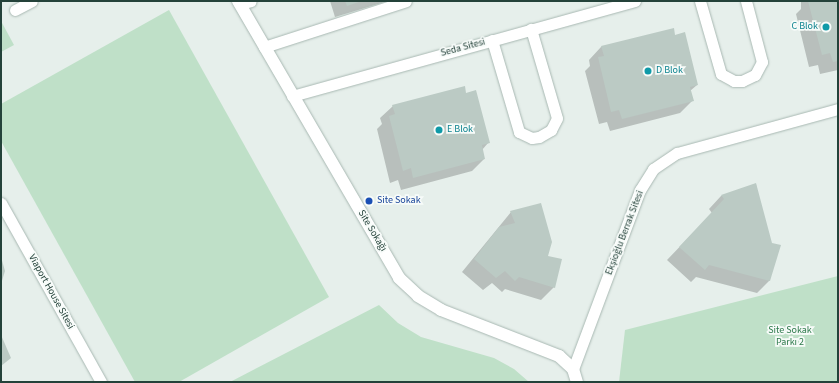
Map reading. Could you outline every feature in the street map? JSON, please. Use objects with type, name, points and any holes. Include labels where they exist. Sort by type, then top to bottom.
[{"type":"street","name":"Site Sokağı","points":[[243,2],[264,46],[292,96],[399,278],[418,296],[441,310],[559,356],[573,369]]},
{"type":"street","points":[[573,369],[577,382]]},
{"type":"lane","points":[[15,10],[32,1]]},
{"type":"lane","points":[[264,46],[406,1]]},
{"type":"lane","name":"Seda Sitesi","points":[[292,96],[635,1]]},
{"type":"lane","points":[[700,1],[721,74],[734,81],[742,81],[755,75],[762,62],[746,1]]},
{"type":"lane","points":[[492,40],[519,132],[532,138],[539,137],[551,130],[557,118],[532,29]]},
{"type":"lane","name":"Ekşioğlu Berrak Sitesi","points":[[573,369],[640,190],[653,169],[677,153],[838,109]]},
{"type":"lane","name":"Viaport House Sitesi","points":[[1,203],[101,382]]},
{"type":"green space","points":[[169,10],[329,297],[179,382],[135,382],[1,141],[1,104]]},
{"type":"green space","points":[[1,21],[14,45],[1,52]]},
{"type":"green space","name":"Site Sokak Parkı 2","points":[[838,276],[838,382],[619,382],[625,330]]},
{"type":"green space","points":[[379,305],[398,323],[421,337],[494,358],[514,369],[529,382],[230,382]]},
{"type":"building","points":[[345,1],[362,1],[347,6]]},
{"type":"building","name":"C Blok","points":[[808,1],[838,1],[838,61],[833,62],[830,53],[822,55]]},
{"type":"building","name":"D Blok","points":[[674,28],[675,35],[685,32],[698,85],[690,87],[694,101],[622,119],[619,110],[611,112],[598,57],[604,56],[601,46]]},
{"type":"building","name":"E Blok","points":[[465,86],[466,93],[476,90],[490,143],[482,145],[485,159],[413,178],[411,168],[403,171],[389,116],[395,114],[392,105]]},
{"type":"building","points":[[756,183],[772,243],[781,245],[770,281],[709,265],[705,270],[679,247],[724,199],[721,195]]},
{"type":"building","points":[[541,203],[552,242],[548,256],[562,259],[555,288],[519,277],[515,281],[505,271],[496,278],[474,259],[499,227],[515,223],[510,211]]},
{"type":"building","points":[[1,257],[5,271],[1,284]]},
{"type":"building","points":[[1,335],[11,358],[1,366]]},
{"type":"place","name":"C Blok","points":[[826,27]]},
{"type":"place","name":"D Blok","points":[[648,71]]},
{"type":"place","name":"E Blok","points":[[439,130]]},
{"type":"place","name":"Site Sokak","points":[[369,201]]}]
